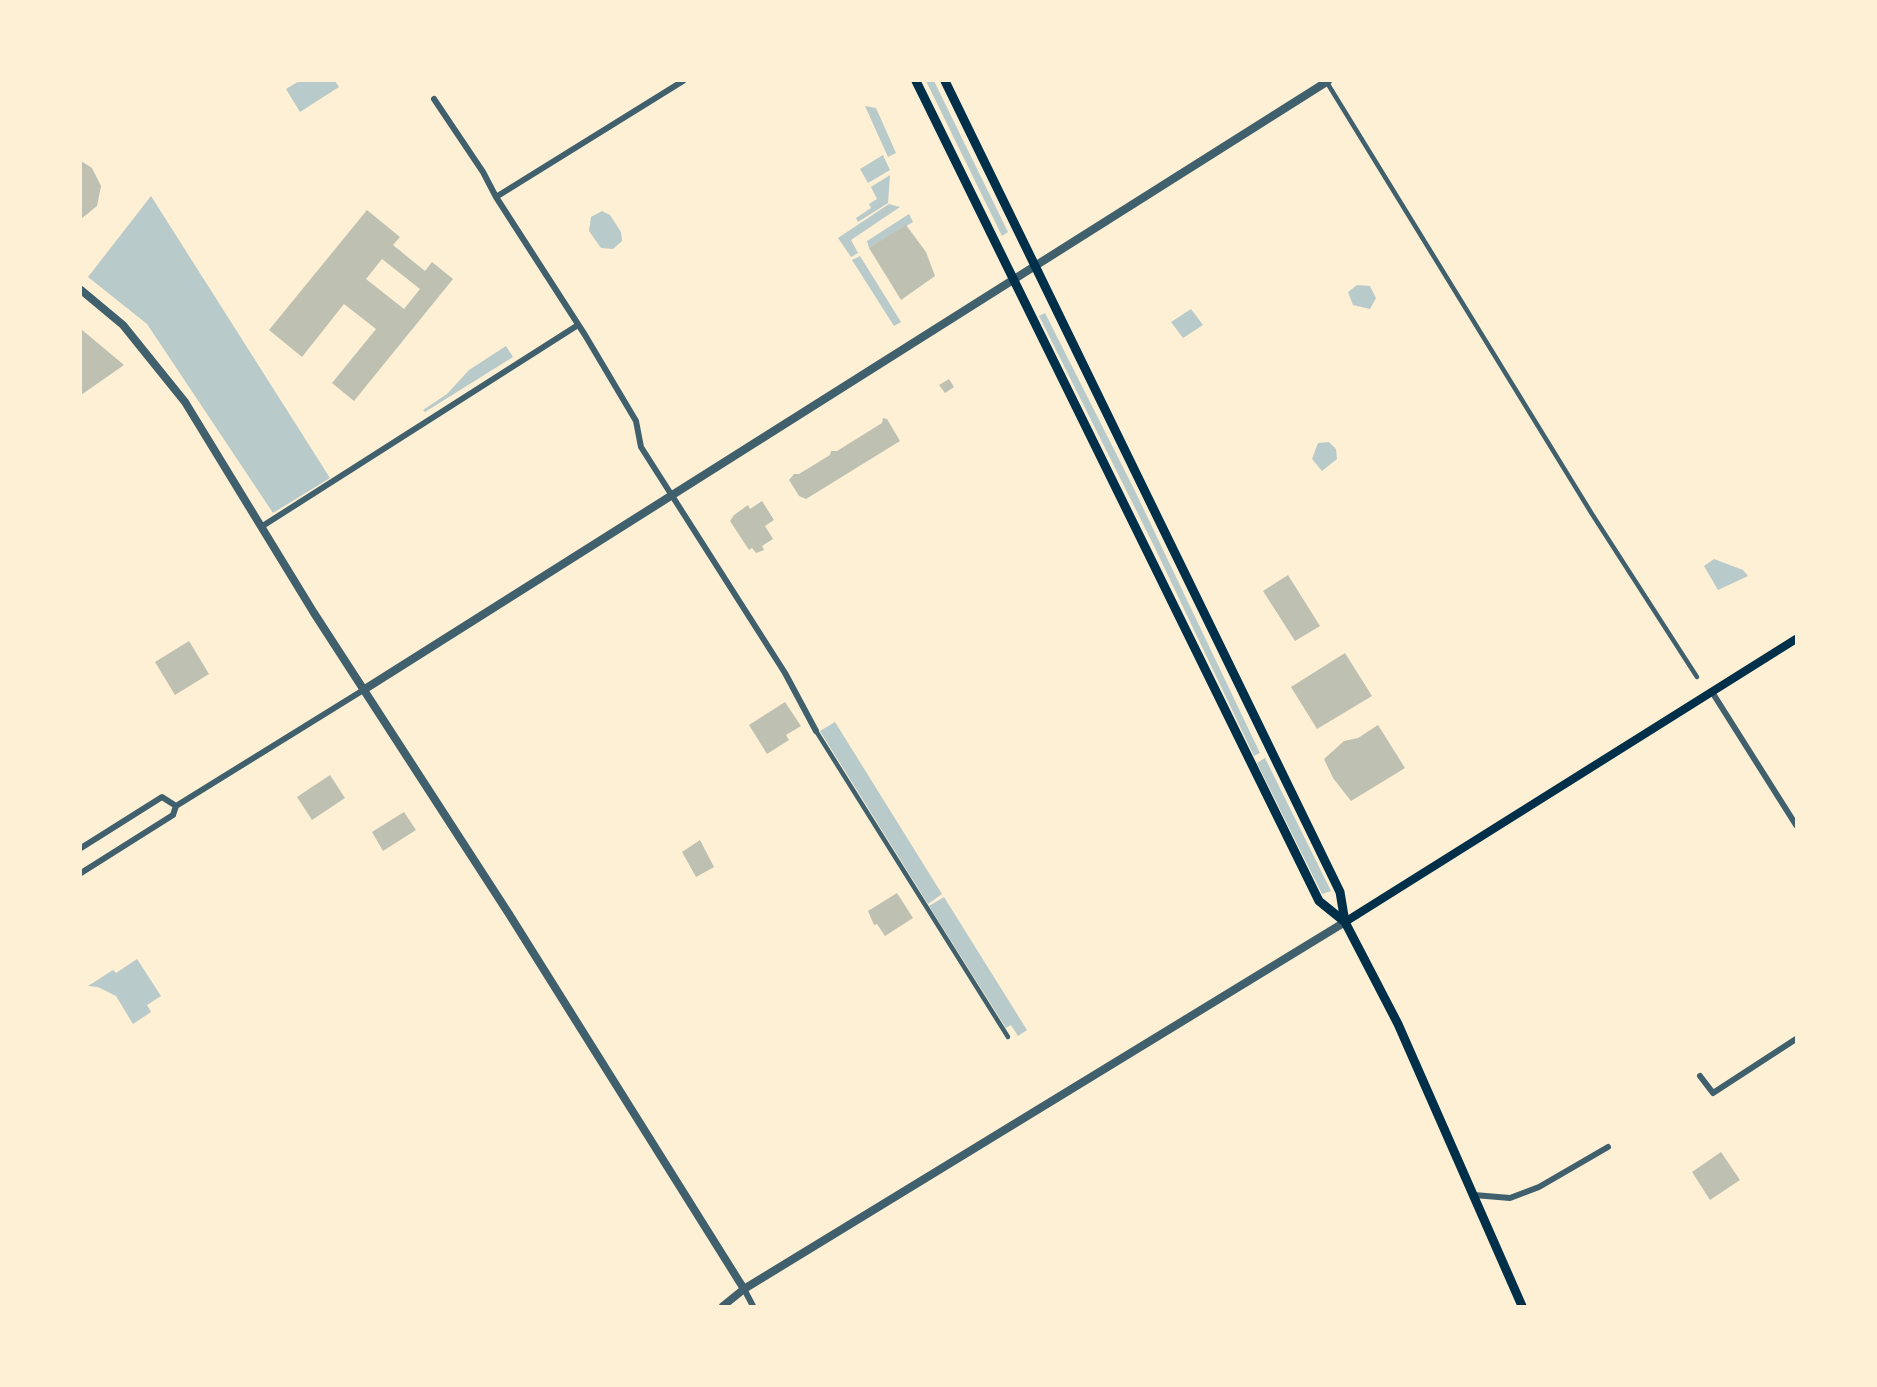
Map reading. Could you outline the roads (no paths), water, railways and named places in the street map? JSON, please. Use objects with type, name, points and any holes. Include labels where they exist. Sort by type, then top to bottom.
[{"type":"main road","points":[[916,81],[1319,901],[1345,922]]},
{"type":"main road","points":[[945,81],[1340,891],[1345,922],[1413,1054],[1522,1306]]},
{"type":"main road","points":[[1345,922],[1796,639]]},
{"type":"street","points":[[496,197],[683,81]]},
{"type":"street","points":[[81,873],[173,815],[176,806],[1327,81],[1592,514],[1697,676]]},
{"type":"street","points":[[434,99],[483,172],[496,197],[636,421],[641,447],[670,495],[778,663],[816,730],[1008,1037]]},
{"type":"street","points":[[81,290],[123,325],[156,363],[185,402],[261,527],[753,1306]]},
{"type":"street","points":[[261,527],[578,325]]},
{"type":"street","points":[[1712,692],[1796,825]]},
{"type":"street","points":[[81,848],[162,797],[176,806]]},
{"type":"street","points":[[723,1306],[744,1289],[1345,922]]},
{"type":"street","points":[[1700,1076],[1713,1093],[1796,1039]]},
{"type":"street","points":[[1474,1195],[1510,1198],[1539,1187],[1608,1147]]}]
